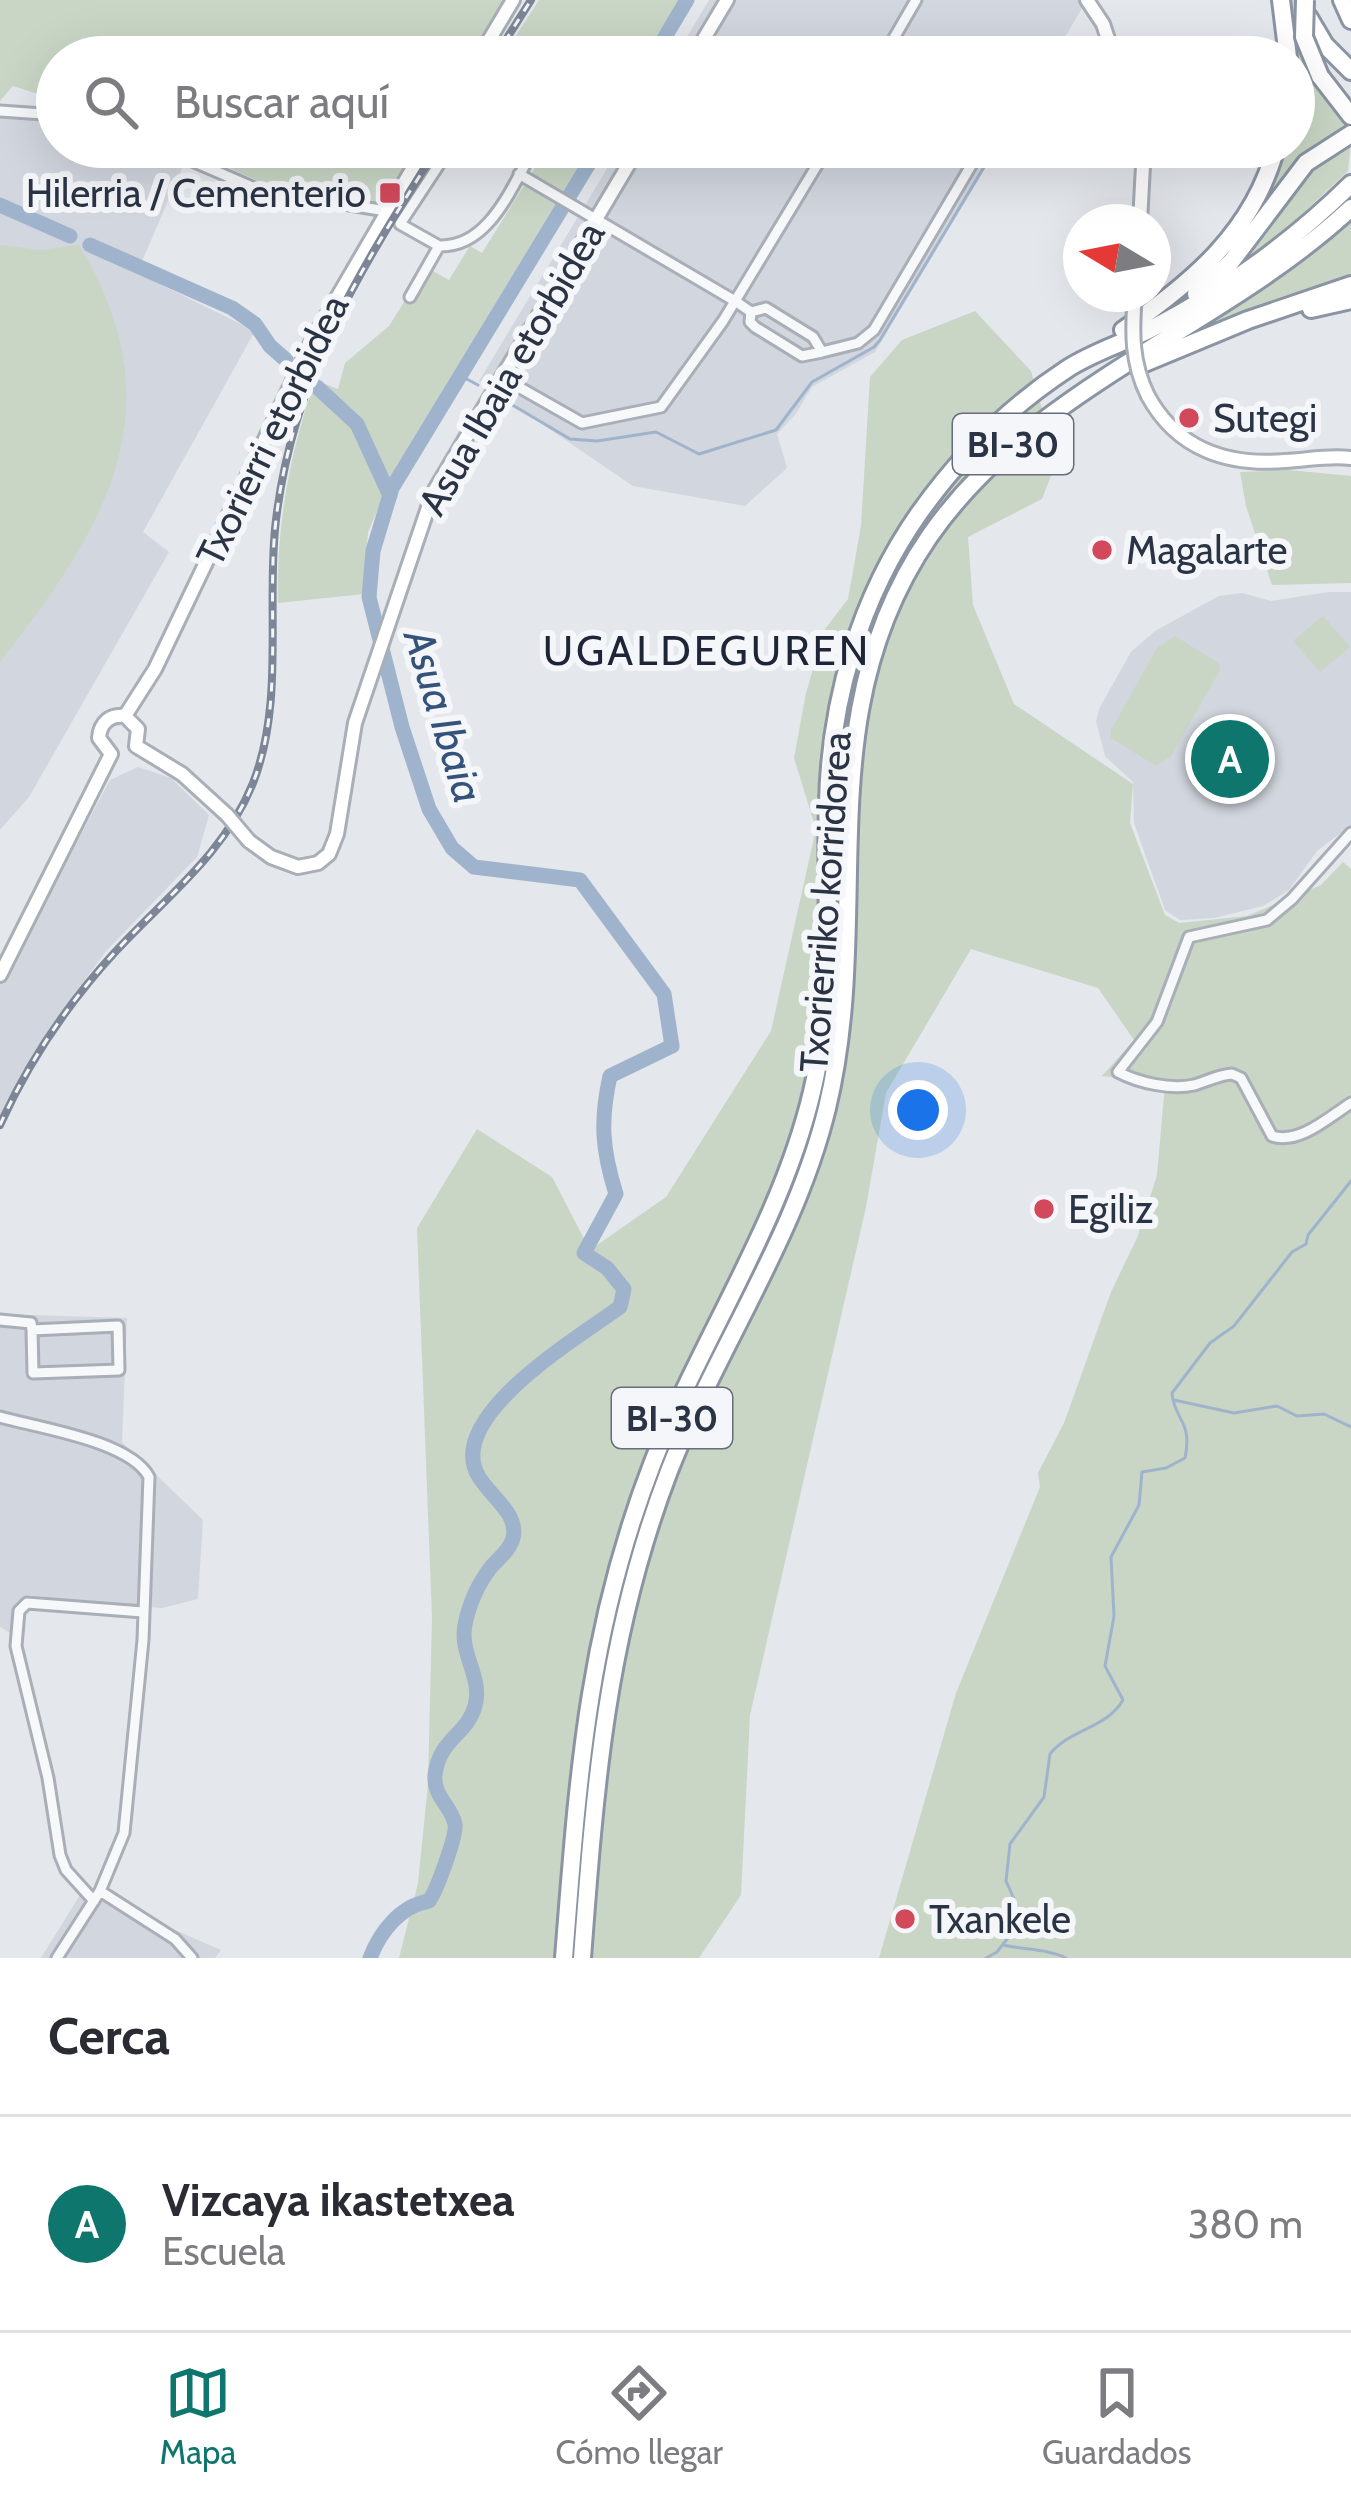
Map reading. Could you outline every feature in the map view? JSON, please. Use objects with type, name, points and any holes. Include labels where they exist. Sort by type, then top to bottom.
[{"type":"highway","points":[[1281,0],[1285,36]]},
{"type":"highway","points":[[1342,0],[1351,20]]},
{"type":"highway","points":[[1307,9],[1324,45],[1347,68]]},
{"type":"highway","points":[[1315,64],[1351,116]]},
{"type":"highway","points":[[1315,157],[1351,134]]},
{"type":"highway","points":[[1072,365],[1203,272],[1244,218],[1267,168]]},
{"type":"highway","points":[[1108,348],[1216,277],[1302,168]]},
{"type":"highway","name":"Txorierriko korridorea","points":[[564,1958],[582,1737],[621,1555],[672,1418],[785,1180],[812,1096],[828,981],[830,767],[851,655],[884,574],[935,492],[1019,402],[1072,365],[1146,332],[1218,290],[1348,195]]},
{"type":"highway","name":"Txorierriko korridorea","points":[[581,1958],[599,1740],[630,1588],[688,1425],[801,1189],[832,1084],[846,976],[850,762],[873,652],[911,566],[954,506],[1005,450],[1098,382],[1250,288],[1348,195]]},
{"type":"highway","points":[[1098,382],[1351,285]]},
{"type":"highway","points":[[1217,333],[1351,300]]},
{"type":"street","points":[[492,36],[513,0]]},
{"type":"street","points":[[706,36],[727,0]]},
{"type":"street","points":[[895,36],[916,0]]},
{"type":"street","points":[[1087,0],[1107,36]]},
{"type":"street","points":[[0,111],[36,114]]},
{"type":"street","points":[[208,168],[259,190],[386,211]]},
{"type":"street","name":"Txorierri etorbidea","points":[[0,975],[111,754],[101,745],[99,732],[112,717],[125,716],[154,669],[291,381],[412,168]]},
{"type":"street","points":[[437,168],[400,224],[439,246],[462,244],[484,231],[523,168]]},
{"type":"street","name":"Asua Ibaia etorbidea","points":[[136,746],[182,774],[271,857],[298,867],[318,863],[329,854],[364,694],[433,493],[626,168]]},
{"type":"street","points":[[501,377],[582,423],[662,406],[704,350],[815,168]]},
{"type":"street","points":[[751,312],[752,325],[802,356],[858,343],[874,330],[970,168]]},
{"type":"street","points":[[1141,204],[1143,168]]},
{"type":"street","points":[[519,174],[751,312],[766,308],[813,337],[822,352]]},
{"type":"street","points":[[410,297],[439,246]]},
{"type":"street","points":[[1134,312],[1133,351],[1148,396],[1174,431],[1208,453],[1247,462],[1351,461]]},
{"type":"street","points":[[111,754],[128,754],[136,746],[138,728],[125,716]]},
{"type":"street","points":[[1351,833],[1267,920],[1189,937],[1157,1022],[1118,1072],[1153,1084],[1192,1085],[1232,1074],[1241,1078],[1272,1136],[1284,1140],[1351,1103]]},
{"type":"street","points":[[0,1320],[32,1323],[32,1330],[33,1373],[119,1370],[118,1326],[32,1330]]},
{"type":"street","points":[[0,1417],[117,1450],[149,1478],[143,1612],[120,1849],[97,1896],[57,1958]]},
{"type":"street","points":[[143,1612],[27,1604],[19,1611],[16,1638],[66,1870],[97,1896],[175,1939],[192,1958]]},
{"type":"shaded area","points":[[709,0],[1087,0],[1066,36],[688,36]]},
{"type":"shaded area","points":[[0,116],[36,118],[36,168],[182,168],[137,273],[255,331],[143,532],[169,552],[29,797],[0,830]]},
{"type":"shaded area","points":[[607,168],[985,168],[875,352],[812,387],[777,434],[787,468],[745,506],[633,486],[479,381]]},
{"type":"shaded area","points":[[1351,592],[1351,825],[1317,851],[1289,890],[1263,906],[1214,918],[1180,920],[1165,910],[1134,823],[1133,782],[1105,756],[1096,721],[1100,707],[1131,652],[1155,631],[1219,596],[1242,593],[1271,601]]},
{"type":"shaded area","points":[[138,767],[171,778],[209,815],[197,857],[106,951],[52,1025],[0,1126],[0,985],[110,780]]},
{"type":"shaded area","points":[[0,1314],[127,1318],[122,1442],[203,1520],[198,1599],[162,1608],[28,1595],[12,1634],[0,1627]]},
{"type":"shaded area","points":[[83,1890],[221,1950],[215,1958],[41,1958]]},
{"type":"green space","points":[[0,0],[504,0],[483,36],[36,36],[36,93],[13,86],[0,101]]},
{"type":"green space","points":[[539,0],[679,0],[657,36],[516,36]]},
{"type":"green space","points":[[1287,0],[1296,0],[1298,36],[1291,36]]},
{"type":"green space","points":[[1315,77],[1351,129],[1315,148]]},
{"type":"green space","points":[[1351,141],[1348,171],[1267,247],[1225,276],[1306,169],[1315,168],[1315,163]]},
{"type":"green space","points":[[229,168],[404,168],[381,206],[267,185]]},
{"type":"green space","points":[[535,168],[577,168],[396,467],[368,532],[364,594],[278,603],[286,490],[315,380],[338,389],[345,363],[389,326],[426,267],[449,280],[470,246],[482,253]]},
{"type":"green space","points":[[1271,168],[1293,168],[1227,256],[1219,261]]},
{"type":"green space","points":[[1351,222],[1351,277],[1196,331],[1312,255]]},
{"type":"green space","points":[[0,245],[40,250],[79,245],[109,305],[124,361],[126,414],[116,465],[98,515],[71,564],[0,662]]},
{"type":"green space","points":[[975,311],[1031,371],[1057,460],[1042,499],[968,537],[973,605],[1014,704],[1133,784],[1130,823],[1165,915],[1179,923],[1247,916],[1321,885],[1343,862],[1351,869],[1351,1958],[879,1958],[956,1693],[1040,1487],[1038,1473],[1064,1423],[1111,1292],[1137,1238],[1157,1175],[1165,1084],[1102,1076],[1134,1040],[1098,988],[971,949],[886,1093],[866,1207],[750,1715],[741,1895],[699,1958],[399,1958],[418,1883],[428,1784],[432,1617],[417,1228],[477,1129],[552,1177],[590,1250],[666,1197],[771,1031],[816,829],[794,758],[825,629],[848,599],[861,526],[870,377],[902,340]]},
{"type":"green space","points":[[1289,470],[1351,476],[1351,583],[1272,585],[1240,472]]},
{"type":"green space","points":[[1323,616],[1350,647],[1320,672],[1293,641]]},
{"type":"green space","points":[[1175,636],[1220,664],[1219,672],[1171,756],[1156,766],[1111,738],[1111,730],[1157,648]]},
{"type":"waterway","name":"Asua Ibaia","points":[[666,36],[687,0]]},
{"type":"waterway","name":"Asua Ibaia","points":[[370,1958],[392,1922],[409,1908],[429,1901],[453,1839],[455,1824],[435,1775],[442,1753],[475,1706],[476,1685],[464,1636],[469,1609],[486,1574],[509,1546],[514,1529],[508,1513],[479,1477],[473,1454],[480,1430],[520,1381],[620,1307],[624,1289],[607,1268],[584,1253],[616,1194],[604,1135],[610,1076],[672,1046],[664,994],[580,880],[474,867],[452,848],[429,809],[402,727],[369,597],[373,551],[392,488],[586,168]]},
{"type":"waterway","points":[[509,403],[570,439],[597,441],[656,432],[699,454],[776,430],[812,382],[880,340],[983,168]]},
{"type":"waterway","points":[[0,205],[70,236]]},
{"type":"waterway","points":[[90,245],[232,308],[255,324],[286,360]]},
{"type":"waterway","points":[[461,376],[478,385]]},
{"type":"waterway","points":[[317,387],[357,424],[390,496]]},
{"type":"waterway","points":[[986,1958],[1015,1929],[1014,1899],[1006,1881],[1010,1844],[1044,1797],[1050,1754],[1108,1717],[1123,1700],[1105,1666],[1114,1616],[1111,1557],[1139,1505],[1142,1472],[1166,1468],[1185,1458],[1187,1436],[1172,1393],[1210,1343],[1234,1326],[1292,1252],[1306,1244],[1308,1235],[1351,1181]]},
{"type":"waterway","points":[[1174,1400],[1234,1413],[1277,1406],[1297,1416],[1324,1414],[1351,1427]]},
{"type":"waterway","points":[[1003,1945],[1066,1958]]},
{"type":"railway","points":[[508,36],[531,0]]},
{"type":"railway","points":[[0,1125],[66,1012],[116,951],[211,853],[253,783],[263,753],[271,690],[275,529],[296,423],[356,282],[425,168]]},
{"type":"place","name":"Hilerria / Cementerio","points":[[390,193]]},
{"type":"place","name":"Sutegi","points":[[1189,418]]},
{"type":"place","name":"Magalarte","points":[[1102,550]]},
{"type":"place","name":"Vizcaya ikastetxea","points":[[1230,759]]},
{"type":"place","name":"Egiliz","points":[[1044,1209]]},
{"type":"place","name":"Txankele","points":[[905,1919]]},
{"type":"district","name":"UGALDEGUREN","points":[[707,650]]}]
